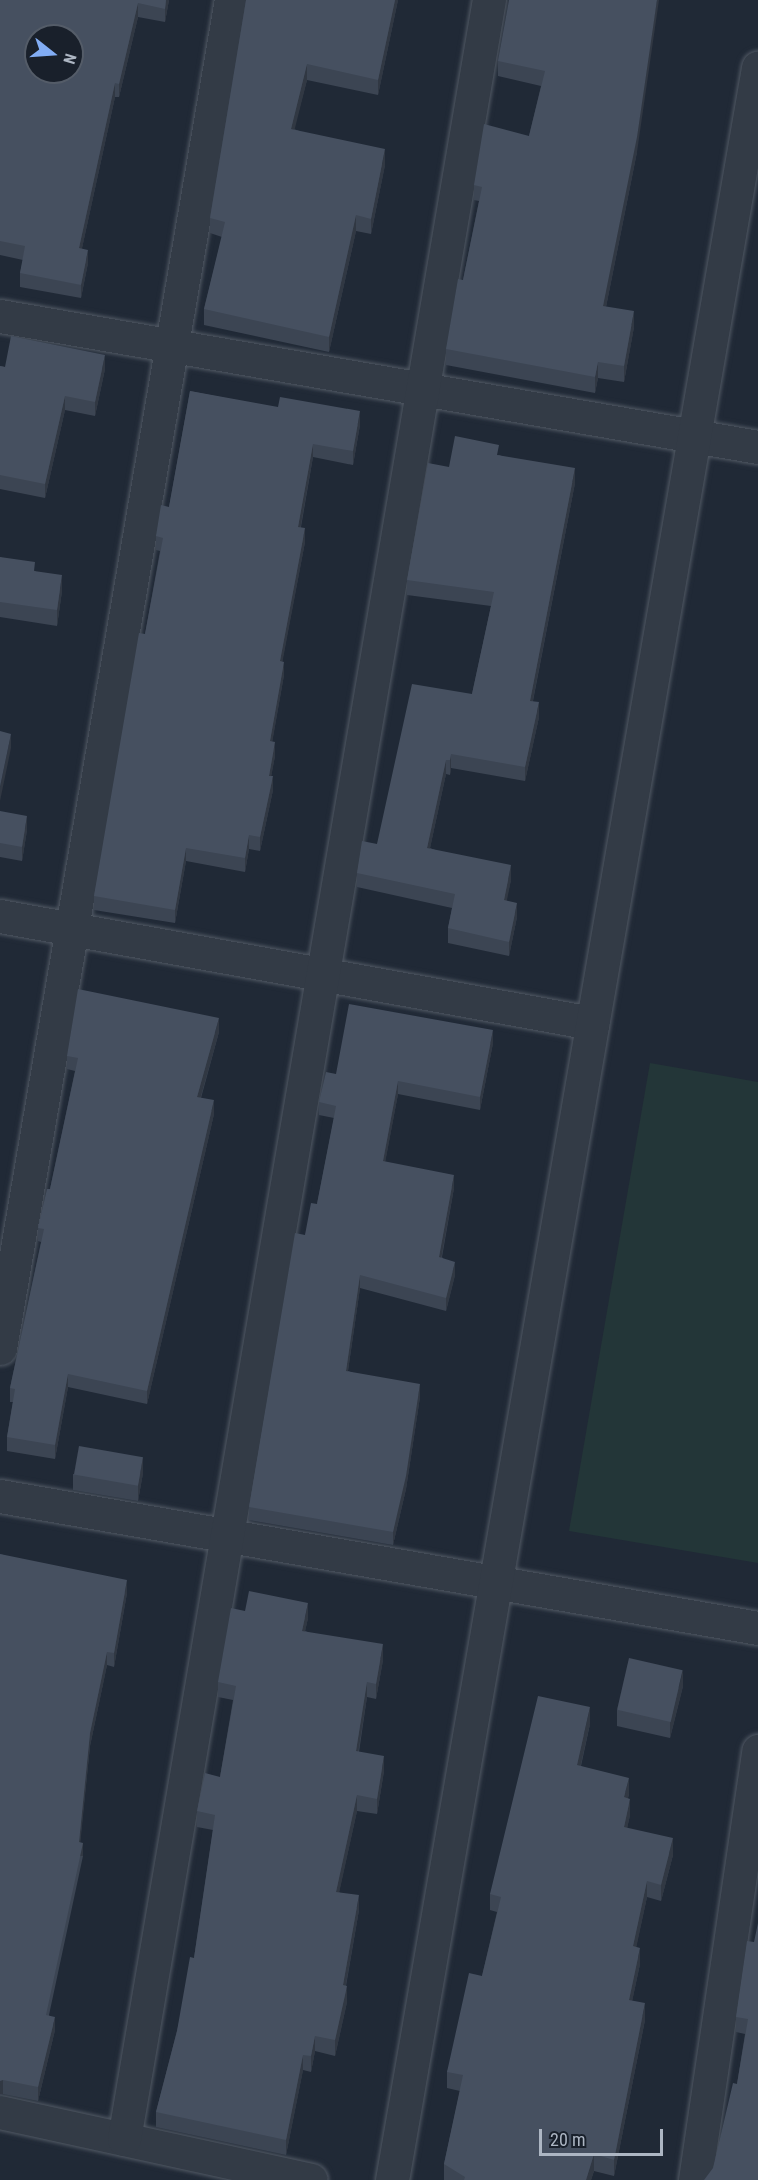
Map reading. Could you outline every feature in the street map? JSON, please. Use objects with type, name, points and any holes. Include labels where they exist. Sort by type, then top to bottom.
[{"type":"street","points":[[0,1348],[231,0]]},
{"type":"street","points":[[124,2139],[489,0]]},
{"type":"street","points":[[392,2180],[758,67]]},
{"type":"street","points":[[0,316],[758,447]]},
{"type":"street","points":[[0,916],[592,1023]]},
{"type":"street","points":[[0,1496],[758,1628]]},
{"type":"street","points":[[695,2180],[758,1751]]},
{"type":"street","points":[[0,2112],[311,2180]]},
{"type":"shaded area","points":[[650,1063],[758,1082],[758,1563],[569,1531]]},
{"type":"building","points":[[0,0],[166,0],[165,9],[138,3],[119,84],[115,83],[79,248],[88,250],[81,285],[20,273],[25,246],[0,241]]},
{"type":"building","points":[[246,0],[395,0],[378,80],[307,64],[291,129],[385,149],[371,219],[356,215],[329,337],[204,309],[225,222],[210,218]]},
{"type":"building","points":[[509,0],[657,0],[637,137],[603,306],[634,311],[624,366],[598,362],[595,377],[446,349],[458,279],[463,280],[482,187],[474,185],[484,124],[529,136],[545,71],[498,61]]},
{"type":"building","points":[[11,336],[105,355],[95,402],[65,396],[45,484],[0,475],[0,366],[5,367]]},
{"type":"building","points":[[190,391],[278,407],[280,397],[360,411],[353,451],[313,444],[298,527],[305,528],[280,661],[284,662],[270,741],[275,742],[269,776],[273,776],[260,837],[249,835],[245,858],[186,848],[175,910],[94,896],[139,633],[145,634],[163,538],[156,536],[161,505],[169,507]]},
{"type":"building","points":[[455,436],[499,445],[497,455],[575,468],[530,701],[539,702],[525,767],[451,754],[450,760],[446,760],[427,848],[511,865],[504,900],[517,903],[509,942],[448,928],[455,894],[357,873],[362,841],[377,844],[412,684],[472,694],[494,592],[407,580],[428,463],[449,467]]},
{"type":"building","points":[[0,557],[35,562],[34,571],[62,575],[57,610],[0,602]]},
{"type":"building","points":[[0,731],[11,734],[0,787]]},
{"type":"building","points":[[0,811],[27,816],[22,847],[0,843]]},
{"type":"building","points":[[78,989],[219,1018],[197,1097],[214,1100],[147,1391],[68,1374],[55,1445],[7,1437],[15,1389],[10,1388],[44,1229],[38,1228],[47,1189],[50,1189],[78,1058],[67,1056]]},
{"type":"building","points":[[349,1004],[493,1030],[480,1097],[398,1081],[383,1161],[454,1175],[439,1257],[455,1262],[446,1298],[360,1275],[346,1371],[420,1384],[406,1476],[393,1532],[249,1507],[295,1233],[305,1235],[311,1203],[317,1204],[336,1106],[319,1102],[326,1072],[336,1074]]},
{"type":"building","points":[[79,1446],[143,1457],[138,1486],[74,1475]]},
{"type":"building","points":[[0,1554],[127,1580],[114,1653],[107,1652],[90,1733],[79,1842],[83,1843],[46,2015],[55,2017],[38,2087],[0,2081]]},
{"type":"building","points":[[249,1591],[308,1603],[302,1631],[383,1644],[376,1684],[367,1682],[356,1751],[384,1756],[377,1799],[357,1795],[336,1892],[359,1895],[343,1985],[347,1986],[335,2040],[315,2036],[311,2056],[303,2055],[286,2140],[156,2112],[177,2031],[190,1957],[194,1958],[215,1815],[197,1811],[205,1773],[220,1777],[236,1686],[218,1682],[231,1608],[245,1611]]},
{"type":"building","points":[[629,1658],[683,1670],[671,1722],[617,1710]]},
{"type":"building","points":[[538,1696],[590,1707],[577,1765],[629,1778],[624,1797],[630,1799],[624,1827],[673,1838],[661,1885],[647,1881],[633,1946],[640,1948],[629,2000],[645,2003],[614,2160],[594,2154],[586,2180],[464,2180],[465,2177],[444,2164],[463,2075],[447,2072],[469,1973],[482,1976],[501,1897],[490,1894]]},
{"type":"building","points":[[758,1923],[758,2180],[704,2180],[713,2168],[733,2083],[737,2084],[748,2019],[736,2017],[747,1941],[754,1942]]}]
